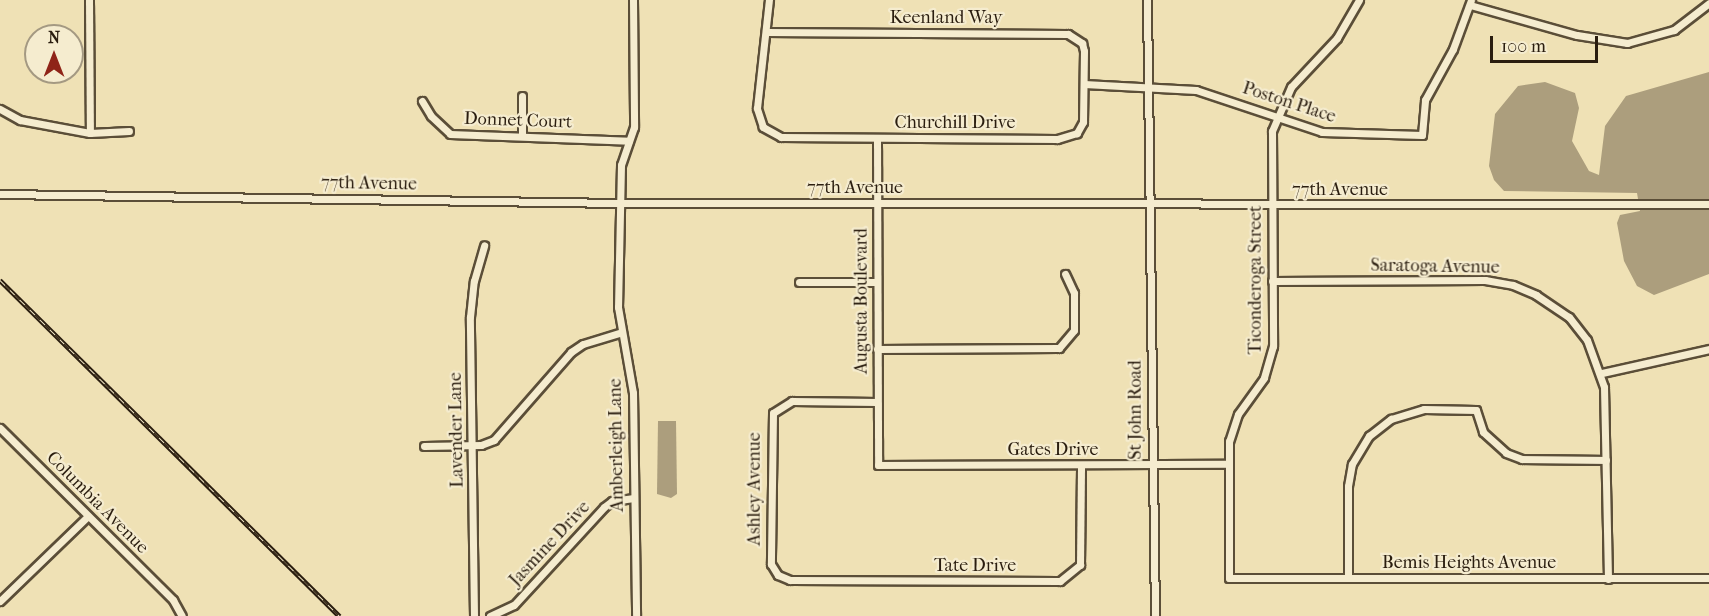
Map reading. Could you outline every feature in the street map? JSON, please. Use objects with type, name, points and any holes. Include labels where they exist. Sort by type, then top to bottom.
[{"type":"street","points":[[89,0],[90,133]]},
{"type":"street","name":"Amberleigh Lane","points":[[633,0],[634,127],[621,165],[620,333],[632,380],[636,616]]},
{"type":"street","points":[[766,32],[769,0]]},
{"type":"street","name":"St John Road","points":[[1147,0],[1155,616]]},
{"type":"street","name":"Ticonderoga Street","points":[[1229,578],[1228,464],[1233,426],[1270,364],[1271,150],[1276,116],[1291,87],[1337,38],[1359,0]]},
{"type":"street","points":[[1470,3],[1577,35],[1628,43],[1674,30],[1709,3]]},
{"type":"street","name":"Poston Place","points":[[1084,84],[1148,85],[1196,90],[1341,135],[1422,135],[1425,100],[1453,49],[1470,3]]},
{"type":"street","name":"Keenland Way","points":[[766,32],[1068,34],[1082,43],[1084,84]]},
{"type":"street","name":"Churchill Drive","points":[[766,32],[759,118],[764,127],[781,137],[1067,138],[1077,133],[1083,122],[1084,84]]},
{"type":"street","points":[[522,96],[522,136]]},
{"type":"street","name":"Donnet Court","points":[[422,100],[431,116],[450,134],[629,141]]},
{"type":"street","points":[[0,109],[20,120],[90,133],[129,131]]},
{"type":"street","name":"Augusta Boulevard","points":[[877,138],[876,402],[878,465]]},
{"type":"street","name":"77th Avenue","points":[[0,194],[620,203],[1709,204]]},
{"type":"street","name":"Lavender Lane","points":[[474,616],[471,299],[484,245]]},
{"type":"street","points":[[877,349],[1059,348],[1074,330],[1074,293],[1065,274]]},
{"type":"street","name":"Saratoga Avenue","points":[[1272,281],[1485,280],[1513,285],[1569,316],[1587,340],[1602,373],[1608,579]]},
{"type":"street","points":[[799,282],[876,282]]},
{"type":"street","points":[[424,446],[472,445],[494,440],[571,352],[583,344],[620,333]]},
{"type":"street","points":[[1602,373],[1709,349]]},
{"type":"street","name":"Ashley Avenue","points":[[771,564],[773,413],[792,401],[876,402]]},
{"type":"street","points":[[1348,578],[1348,486],[1352,464],[1369,436],[1391,419],[1424,409],[1476,410],[1483,432],[1506,453],[1522,459],[1606,460]]},
{"type":"street","name":"Columbia Avenue","points":[[0,428],[173,600],[182,616]]},
{"type":"street","name":"Gates Drive","points":[[878,465],[1228,464]]},
{"type":"street","name":"Tate Drive","points":[[771,564],[778,575],[790,580],[1060,581],[1080,565],[1081,465]]},
{"type":"street","name":"Jasmine Drive","points":[[490,616],[514,605],[604,507],[612,501],[634,498]]},
{"type":"street","points":[[0,601],[88,516]]},
{"type":"street","name":"Bemis Heights Avenue","points":[[1229,578],[1709,578]]},
{"type":"shaded area","points":[[1709,72],[1709,274],[1654,295],[1637,286],[1624,261],[1617,223],[1620,215],[1640,211],[1637,193],[1504,191],[1494,180],[1489,166],[1495,114],[1518,86],[1545,82],[1575,93],[1579,108],[1572,141],[1589,171],[1599,175],[1605,126],[1626,96]]},
{"type":"shaded area","points":[[658,421],[676,421],[677,494],[671,498],[657,494]]},
{"type":"railway","points":[[0,280],[340,616]]}]
